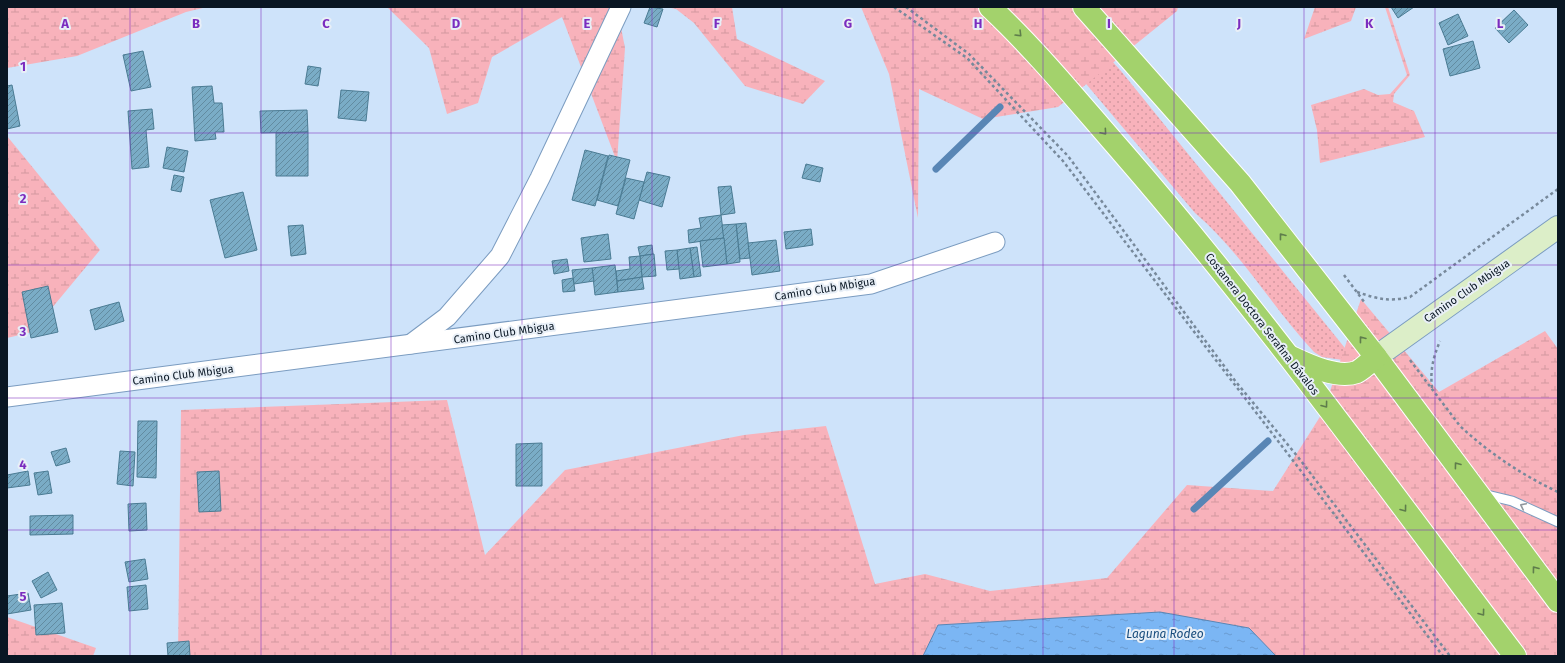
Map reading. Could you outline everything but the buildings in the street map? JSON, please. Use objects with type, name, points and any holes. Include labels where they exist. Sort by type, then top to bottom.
[{"type":"highway","name":"Costanera Doctora Serafina Dávalos","points":[[990,7],[1021,36],[1181,220],[1288,356],[1515,656]]},
{"type":"highway","points":[[1084,7],[1240,182],[1376,357],[1558,601]]},
{"type":"highway","points":[[1288,356],[1317,369],[1342,373],[1357,372],[1376,357]]},
{"type":"main road","name":"Camino Club Mbigua","points":[[1376,357],[1558,227]]},
{"type":"street","points":[[410,345],[447,317],[500,256],[540,178],[621,7]]},
{"type":"street","name":"Camino Club Mbigua","points":[[7,397],[871,284],[995,242]]},
{"type":"lane","points":[[1477,492],[1512,501],[1558,522]]},
{"type":"path","points":[[894,7],[967,58],[1063,161],[1443,656]]},
{"type":"path","points":[[906,7],[969,54],[1068,156],[1236,382],[1298,457],[1450,656]]},
{"type":"path","points":[[1356,292],[1377,298],[1393,300],[1410,296],[1558,189]]},
{"type":"green space","points":[[7,7],[207,7],[186,12],[77,56],[7,68]]},
{"type":"green space","points":[[387,7],[617,7],[625,48],[617,162],[562,17],[492,57],[478,103],[447,114],[429,48]]},
{"type":"green space","points":[[666,7],[732,7],[737,39],[825,81],[803,104],[745,86],[694,23],[676,9]]},
{"type":"green space","points":[[861,7],[1178,7],[1177,11],[1058,107],[983,119],[919,89],[918,218],[889,74]]},
{"type":"green space","points":[[1315,7],[1356,7],[1351,21],[1304,39]]},
{"type":"green space","points":[[1385,7],[1388,7],[1410,75],[1394,94],[1393,102],[1414,111],[1425,137],[1320,163],[1317,130],[1311,105],[1364,89],[1378,95],[1390,94],[1407,75]]},
{"type":"green space","points":[[1070,14],[1121,71],[1353,358],[1350,361],[1322,357],[1314,352],[1284,317],[1228,245],[1195,213],[1049,40]]},
{"type":"green space","points":[[7,136],[100,250],[32,332],[7,338]]},
{"type":"green space","points":[[1361,299],[1439,392],[1545,331],[1558,349],[1558,656],[178,656],[181,410],[447,400],[485,555],[565,470],[744,435],[826,426],[875,584],[925,574],[990,591],[1107,578],[1187,485],[1273,491],[1323,412]]},
{"type":"green space","points":[[7,617],[96,648],[93,656],[7,656]]},
{"type":"water","name":"Laguna Rodeo","points":[[1160,612],[1249,628],[1276,656],[923,656],[938,625]]},
{"type":"waterway","points":[[936,169],[1000,107]]},
{"type":"waterway","points":[[1194,509],[1268,441]]}]
